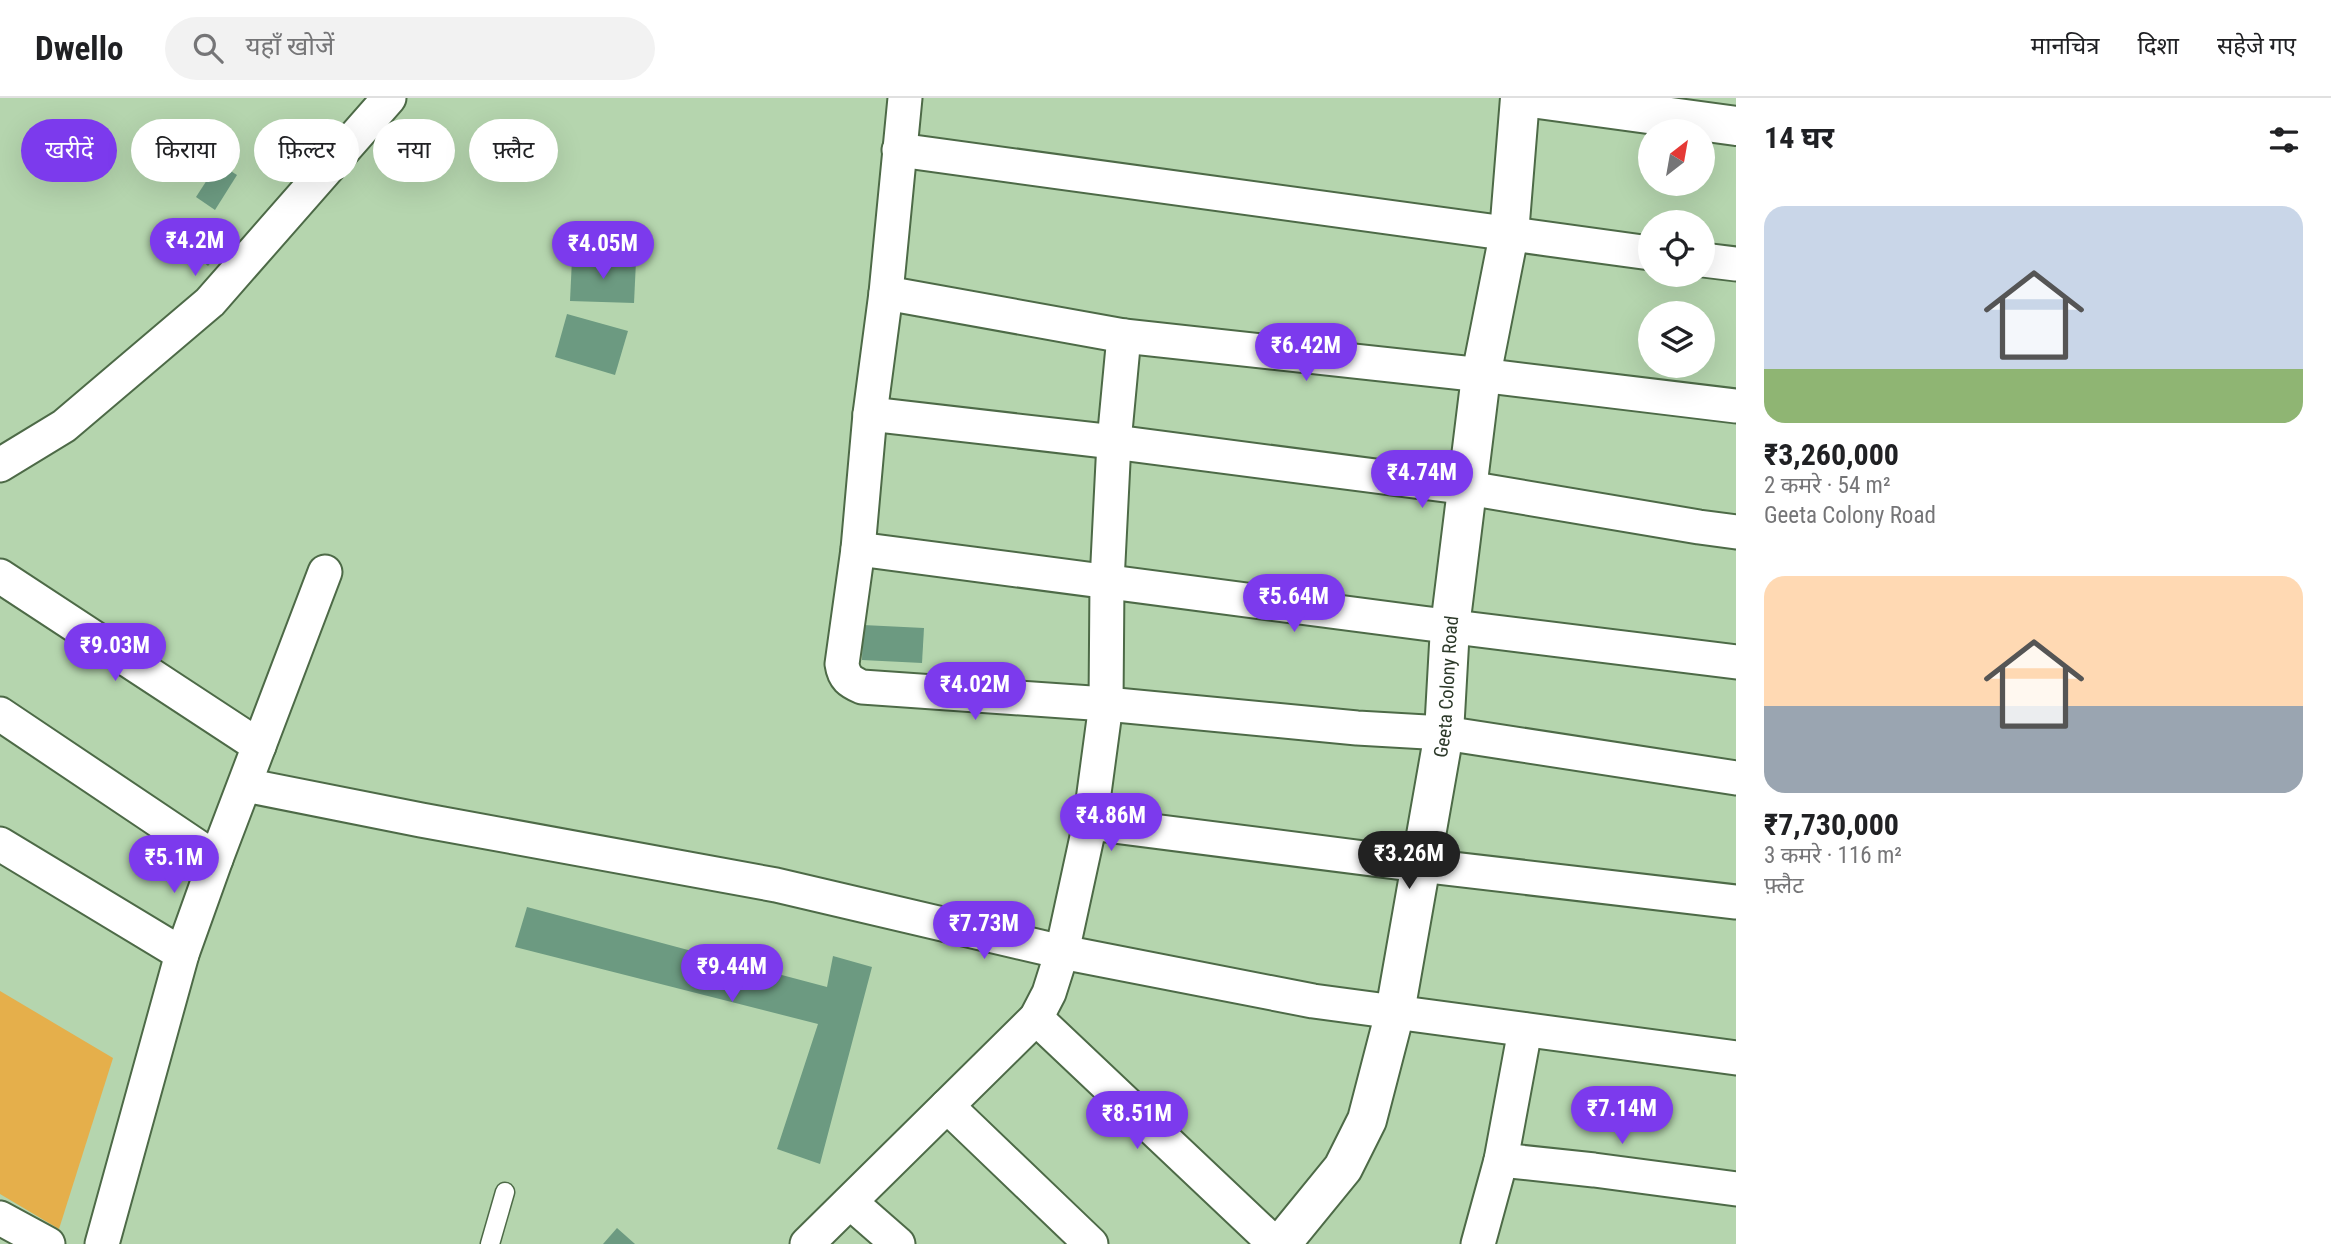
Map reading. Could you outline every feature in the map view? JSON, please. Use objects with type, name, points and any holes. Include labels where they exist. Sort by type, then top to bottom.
[{"type":"street","points":[[0,465],[64,426],[210,302],[388,98]]},
{"type":"street","points":[[905,98],[858,549],[842,664],[843,673],[849,682],[862,688],[1106,704],[1357,728],[1444,733],[1736,778]]},
{"type":"street","name":"Geeta Colony Road","points":[[1281,1244],[1343,1168],[1367,1119],[1395,1012],[1444,733],[1450,627],[1480,376],[1509,234],[1520,98]]},
{"type":"street","points":[[1531,98],[1654,107],[1736,126]]},
{"type":"street","points":[[899,150],[1638,251]]},
{"type":"street","points":[[1715,261],[1736,264]]},
{"type":"street","points":[[886,293],[1124,336],[1736,406]]},
{"type":"street","points":[[807,1244],[1036,1018],[1049,993],[1062,952],[1090,823],[1106,704],[1107,582],[1114,442],[1124,336]]},
{"type":"street","points":[[870,414],[1114,442],[1468,488],[1736,532]]},
{"type":"street","points":[[858,549],[1736,662]]},
{"type":"street","points":[[102,1244],[182,954],[325,572]]},
{"type":"street","points":[[0,576],[260,746]]},
{"type":"street","points":[[0,714],[216,859]]},
{"type":"street","points":[[245,785],[776,885],[1062,952],[1313,1001],[1736,1058]]},
{"type":"street","points":[[1090,823],[1736,902]]},
{"type":"street","points":[[0,844],[182,954]]},
{"type":"street","points":[[1036,1018],[1275,1244]]},
{"type":"street","points":[[1478,1244],[1501,1160],[1525,1030]]},
{"type":"street","points":[[947,1106],[1091,1244]]},
{"type":"street","points":[[1501,1160],[1736,1189]]},
{"type":"street","points":[[850,1202],[898,1244]]},
{"type":"street","points":[[0,1218],[35,1241]]},
{"type":"lane","points":[[491,1244],[505,1192]]},
{"type":"shaded area","points":[[0,991],[113,1058],[59,1229],[0,1194]]},
{"type":"building","points":[[206,182],[233,182],[215,210],[196,197]]},
{"type":"building","points":[[214,235],[226,245],[208,266],[196,256]]},
{"type":"building","points":[[572,259],[636,261],[634,303],[570,301]]},
{"type":"building","points":[[567,314],[628,331],[615,375],[555,357]]},
{"type":"building","points":[[863,625],[924,628],[922,663],[862,660]]},
{"type":"building","points":[[527,907],[827,987],[833,956],[872,967],[820,1164],[777,1149],[818,1024],[515,947]]},
{"type":"building","points":[[617,1228],[635,1244],[603,1244]]}]
